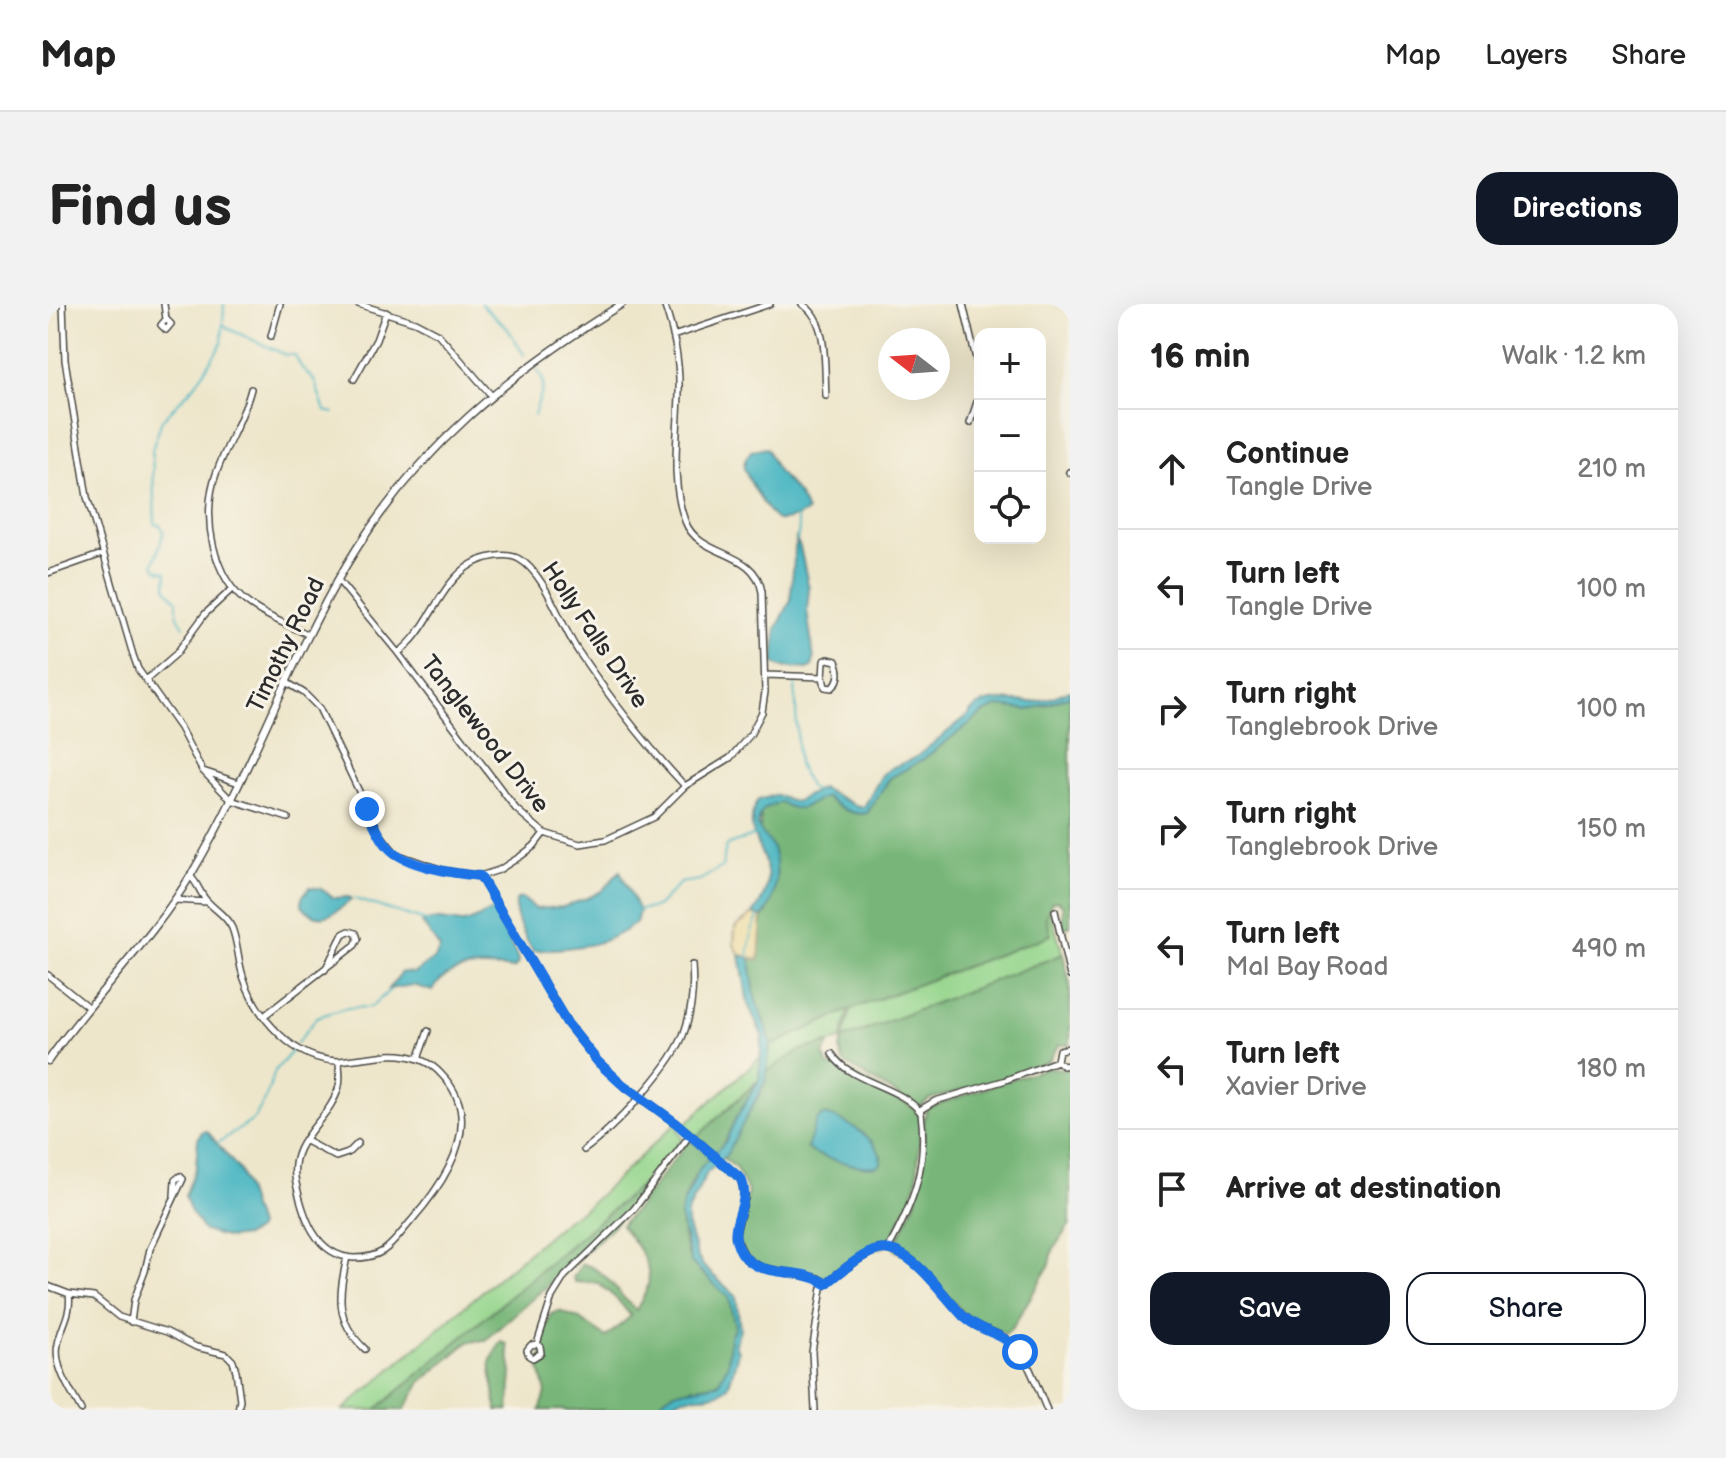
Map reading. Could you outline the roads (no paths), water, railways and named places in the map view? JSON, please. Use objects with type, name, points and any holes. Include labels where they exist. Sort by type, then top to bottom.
[{"type":"main road","name":"Timothy Road","points":[[48,1061],[146,940],[190,876],[231,800],[338,580],[394,495],[439,444],[491,395],[542,355],[622,304]]},
{"type":"street","points":[[63,304],[62,336],[66,369],[87,497],[133,655],[146,680],[180,728],[202,770],[231,800],[288,818]]},
{"type":"street","points":[[164,304],[166,319]]},
{"type":"street","points":[[271,336],[280,304]]},
{"type":"street","points":[[358,304],[415,322],[438,334],[491,395]]},
{"type":"street","name":"Tanglewood Drive","points":[[338,580],[398,653],[504,795],[525,819],[544,833],[580,844],[605,840],[654,817],[685,786],[730,758],[750,735],[762,712],[765,675],[763,601],[759,580],[742,561],[697,538],[687,527],[683,516],[677,480],[679,383],[673,336],[664,304]]},
{"type":"street","points":[[673,336],[770,304]]},
{"type":"street","points":[[802,304],[812,311],[818,324],[826,396]]},
{"type":"street","points":[[963,304],[974,351]]},
{"type":"street","points":[[354,379],[376,340],[386,312]]},
{"type":"street","points":[[251,389],[243,417],[215,476],[210,505],[215,547],[232,589],[255,609],[310,635]]},
{"type":"street","points":[[970,423],[978,400]]},
{"type":"street","points":[[48,573],[102,554]]},
{"type":"street","name":"Holly Falls Drive","points":[[398,653],[421,631],[463,570],[489,558],[516,557],[537,577],[575,647],[599,682],[685,786]]},
{"type":"street","points":[[146,680],[176,654],[205,614],[232,589]]},
{"type":"street","points":[[824,661],[836,661],[839,674],[836,685],[825,687],[823,677],[824,661]]},
{"type":"street","points":[[765,675],[823,677]]},
{"type":"street","points":[[288,683],[312,700],[324,716],[379,833],[391,851],[434,868],[480,876],[499,870],[521,856],[544,833]]},
{"type":"street","points":[[202,770],[239,783]]},
{"type":"street","points":[[190,876],[208,902],[229,922],[251,996],[264,1016],[300,1051],[317,1060],[339,1061],[396,1054],[418,1059],[444,1076],[459,1102],[461,1131],[452,1163],[438,1188],[390,1246],[367,1257],[347,1257],[318,1241],[307,1221],[295,1176],[298,1152],[337,1092],[339,1061]]},
{"type":"street","points":[[480,876],[567,1023],[598,1062],[725,1164],[744,1185],[744,1202],[735,1236],[746,1259],[762,1268],[818,1278],[826,1284]]},
{"type":"street","points":[[175,900],[208,902]]},
{"type":"street","points":[[1055,911],[1070,976]]},
{"type":"street","points":[[264,1016],[325,970],[355,945],[358,939],[356,933],[349,931],[343,934],[325,970]]},
{"type":"street","points":[[584,1150],[639,1096],[675,1052],[683,1036],[692,1001],[692,965]]},
{"type":"street","points":[[48,975],[89,1008]]},
{"type":"street","points":[[418,1059],[428,1031]]},
{"type":"street","points":[[1057,1061],[1059,1050],[1070,1048]]},
{"type":"street","points":[[832,1054],[845,1067],[920,1110]]},
{"type":"street","points":[[1057,1061],[1063,1066],[1070,1065]]},
{"type":"street","points":[[920,1110],[935,1101],[1057,1061]]},
{"type":"street","points":[[888,1249],[906,1218],[916,1192],[923,1138],[920,1110]]},
{"type":"street","points":[[537,1344],[552,1297],[565,1276],[634,1209],[690,1135]]},
{"type":"street","points":[[304,1140],[336,1157],[348,1153],[358,1143]]},
{"type":"street","points":[[131,1322],[134,1300],[150,1249],[174,1196]]},
{"type":"street","points":[[815,1410],[813,1335],[820,1293],[826,1284],[868,1253],[888,1249],[927,1274],[970,1321],[1011,1341],[1024,1358],[1047,1410]]},
{"type":"street","points":[[347,1257],[341,1308],[350,1334],[365,1349]]},
{"type":"street","points":[[48,1286],[69,1294],[94,1297],[119,1317],[230,1357],[240,1395],[238,1410]]},
{"type":"street","points":[[69,1294],[70,1312],[58,1341],[57,1354],[81,1410]]},
{"type":"water","points":[[766,448],[777,470],[796,492],[807,512],[778,520],[765,505],[744,466],[751,451]]},
{"type":"water","points":[[796,539],[809,589],[807,610],[814,660],[808,669],[781,667],[774,663],[777,628],[790,602]]},
{"type":"water","points":[[1070,690],[1070,696],[1029,710],[999,706],[983,713],[922,760],[890,778],[867,813],[850,812],[826,797],[799,808],[780,802],[765,808],[758,826],[770,842],[776,864],[776,884],[771,902],[762,917],[753,914],[764,895],[768,879],[752,829],[752,816],[758,800],[775,795],[795,802],[821,788],[858,807],[864,807],[882,775],[915,758],[980,704],[997,700],[1033,702]]},
{"type":"water","points":[[620,871],[639,911],[636,923],[599,942],[533,951],[517,919],[517,899],[522,898],[536,909],[563,907],[602,891]]},
{"type":"water","points":[[310,887],[321,889],[334,898],[352,899],[327,916],[315,915],[302,905],[302,897]]},
{"type":"water","points":[[494,910],[517,957],[518,963],[514,969],[469,968],[448,975],[433,991],[413,985],[388,989],[402,972],[414,973],[435,958],[440,948],[422,923],[437,920],[466,923]]},
{"type":"water","points":[[740,955],[750,958],[755,998],[771,1042],[765,1082],[727,1154],[706,1174],[687,1213],[687,1224],[697,1256],[704,1267],[736,1296],[740,1329],[735,1344],[738,1351],[730,1381],[722,1392],[679,1399],[663,1410],[657,1410],[661,1402],[675,1392],[719,1383],[728,1364],[730,1336],[735,1327],[729,1298],[691,1262],[680,1216],[700,1168],[726,1141],[759,1080],[762,1035],[748,1004]]},
{"type":"water","points":[[823,1115],[861,1132],[876,1147],[881,1164],[855,1165],[807,1149],[816,1121]]},
{"type":"water","points":[[207,1131],[240,1171],[258,1226],[257,1230],[246,1236],[229,1238],[204,1231],[190,1210],[185,1196],[196,1167],[198,1139],[202,1132]]},
{"type":"waterway","points":[[184,626],[177,615],[177,601],[166,587],[167,572],[157,569],[154,564],[164,531],[155,524],[152,450],[162,420],[196,384],[222,343],[224,304]]},
{"type":"waterway","points":[[481,304],[508,329],[524,355]]},
{"type":"waterway","points":[[223,323],[227,328],[286,355],[295,355],[301,367],[314,380],[325,411],[334,413]]},
{"type":"waterway","points":[[534,416],[543,387],[537,370]]},
{"type":"waterway","points":[[797,518],[797,540]]},
{"type":"waterway","points":[[795,679],[798,765],[810,788],[815,791]]},
{"type":"waterway","points":[[639,910],[657,907],[680,883],[700,880],[722,867],[726,846],[755,835]]},
{"type":"waterway","points":[[355,899],[426,921]]},
{"type":"waterway","points":[[748,957],[752,931],[758,917]]},
{"type":"waterway","points":[[297,1043],[317,1017],[347,1008],[371,1007],[390,990]]},
{"type":"waterway","points":[[218,1143],[253,1120],[265,1100],[275,1071],[293,1050]]}]
